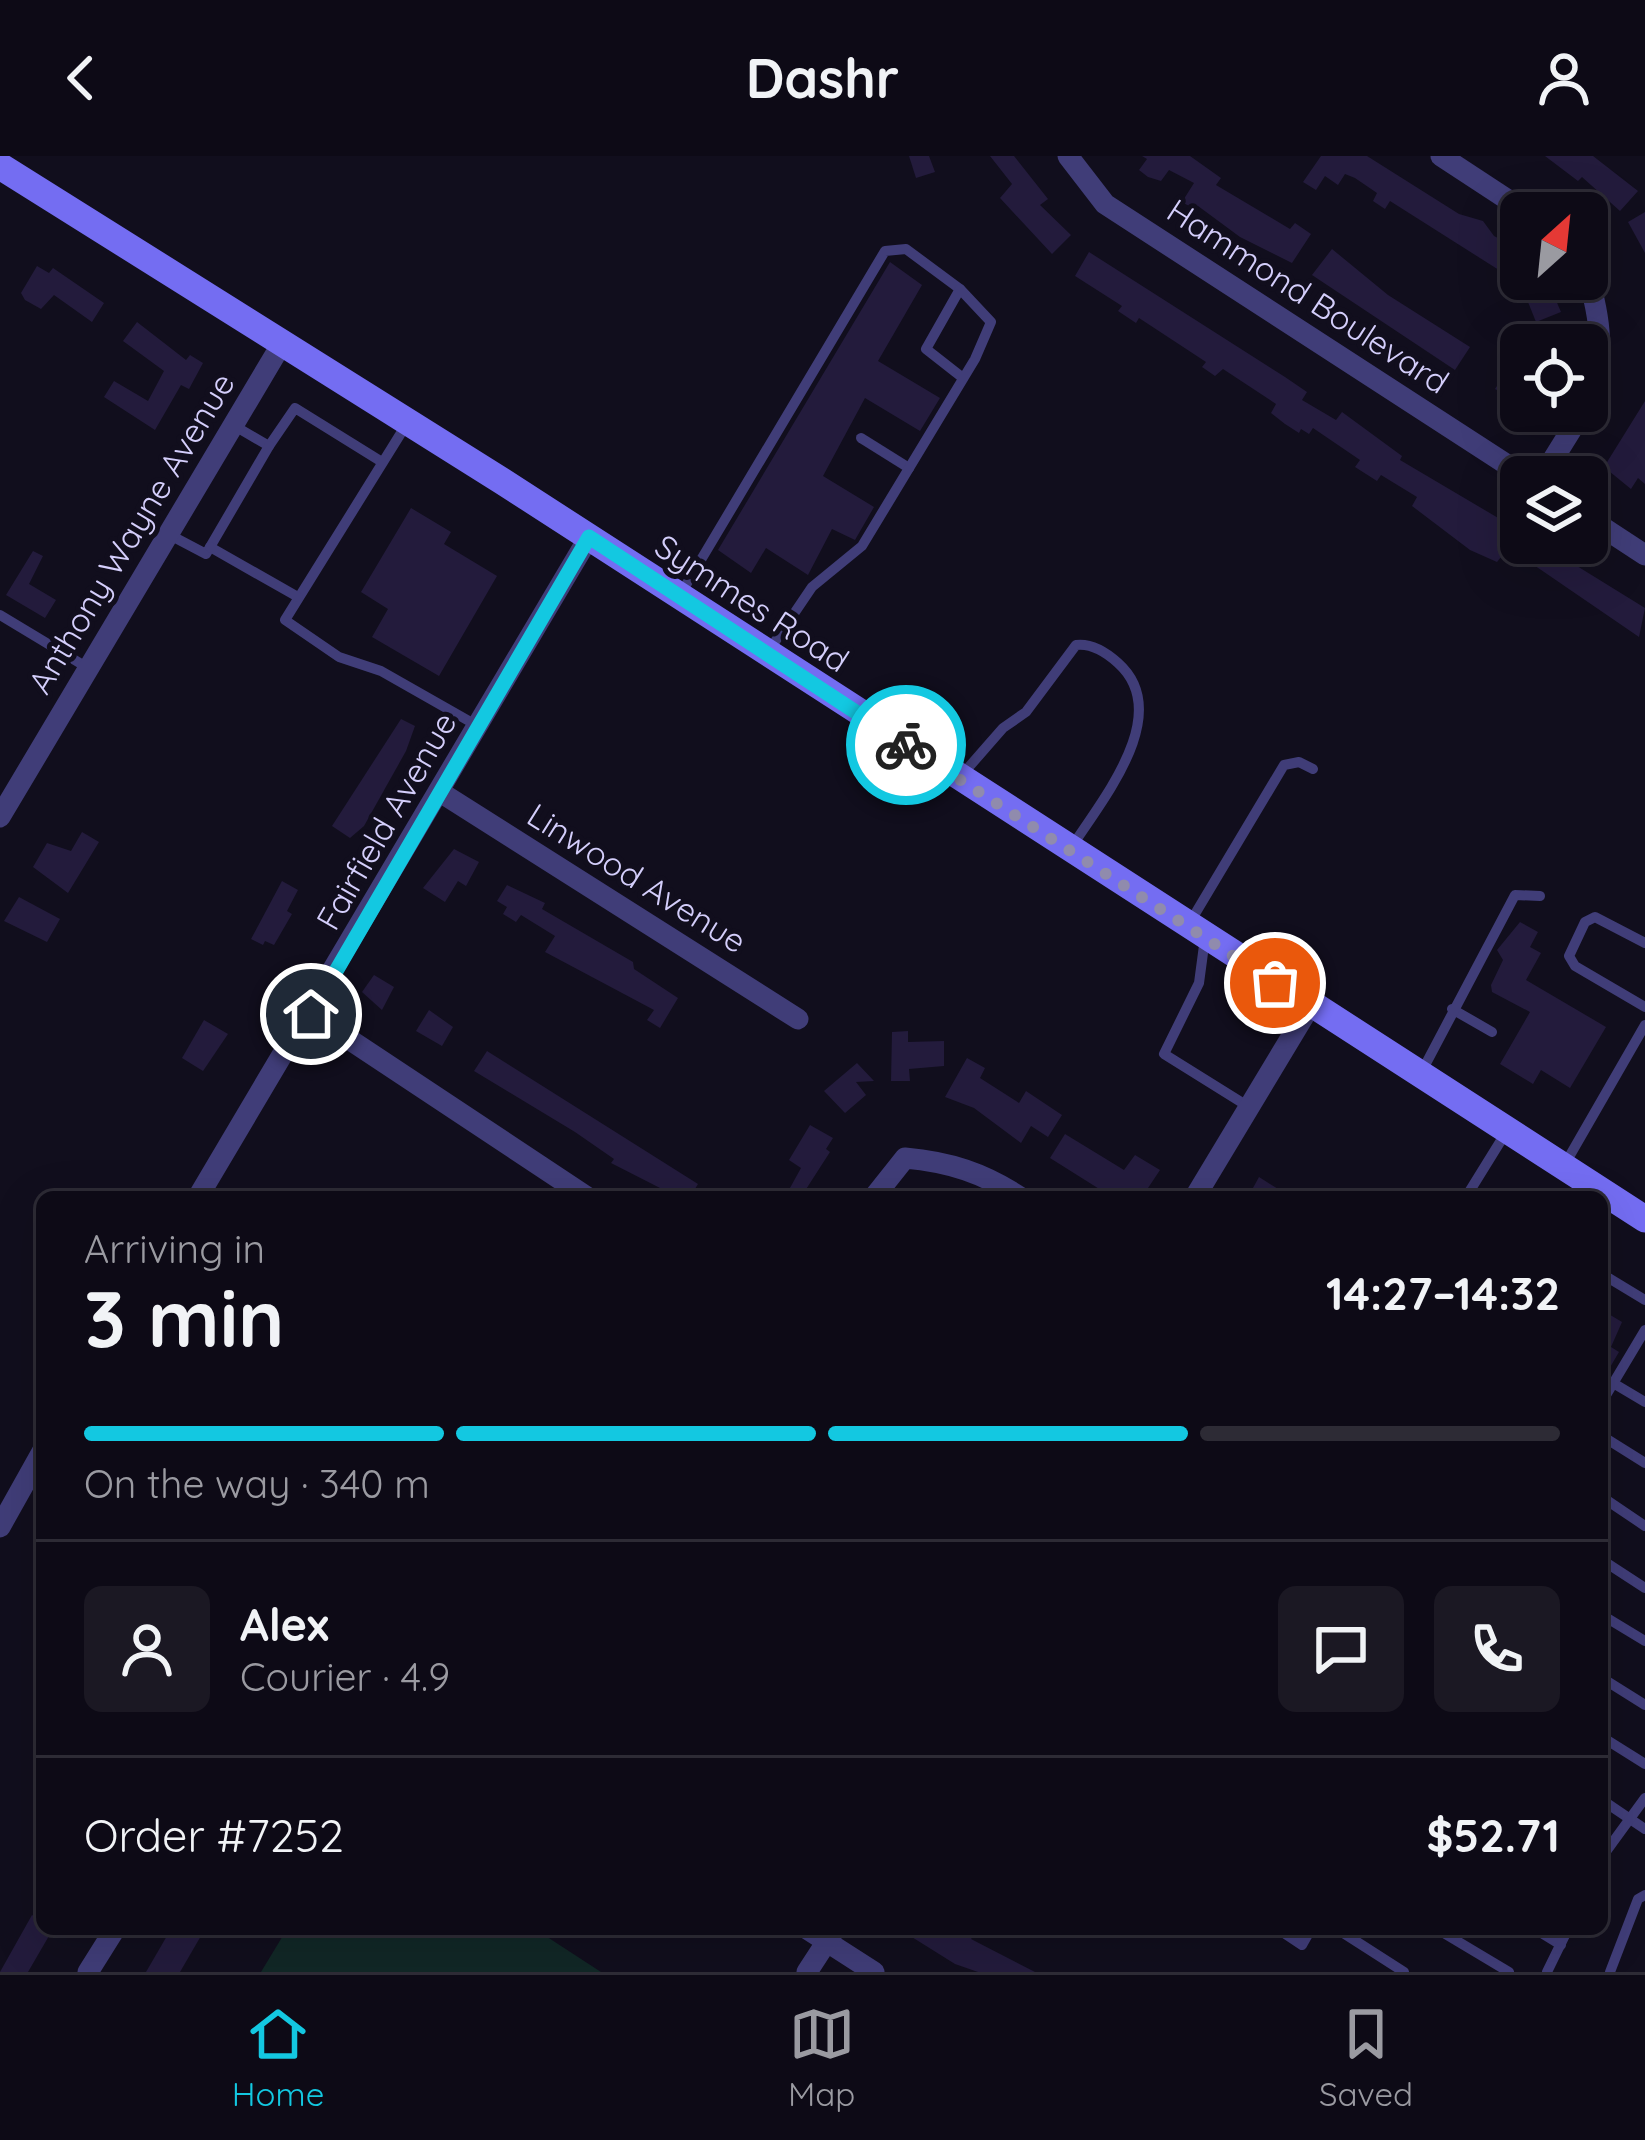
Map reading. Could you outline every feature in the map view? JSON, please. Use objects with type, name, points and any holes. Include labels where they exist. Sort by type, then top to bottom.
[{"type":"main road","name":"Symmes Road","points":[[0,166],[589,537],[1601,1191]]},
{"type":"main road","name":"Symmes Road","points":[[1608,1195],[1645,1219]]},
{"type":"street","name":"Hammond Boulevard","points":[[1068,156],[1105,204],[1500,460]]},
{"type":"street","points":[[1441,156],[1500,195]]},
{"type":"street","name":"Anthony Wayne Avenue","points":[[0,817],[281,345]]},
{"type":"street","points":[[1608,531],[1645,555]]},
{"type":"street","name":"Fairfield Avenue","points":[[202,1191],[311,1014],[589,537]]},
{"type":"street","name":"Linwood Avenue","points":[[440,792],[798,1019]]},
{"type":"street","points":[[1199,1191],[1310,1006]]},
{"type":"street","points":[[311,1014],[570,1191]]},
{"type":"street","points":[[879,1191],[905,1158],[948,1162],[990,1177],[1011,1191]]},
{"type":"street","points":[[0,1527],[36,1463]]},
{"type":"street","points":[[88,1972],[111,1935]]},
{"type":"street","points":[[808,1972],[831,1935],[874,1972]]},
{"type":"lane","points":[[678,598],[885,251],[906,249],[960,289],[991,322],[963,378],[862,546],[812,586],[766,655]]},
{"type":"lane","points":[[960,289],[926,349],[963,378]]},
{"type":"lane","points":[[169,534],[204,556],[295,408],[382,462]]},
{"type":"lane","points":[[233,425],[269,446]]},
{"type":"lane","points":[[406,425],[298,597],[287,625],[479,726]]},
{"type":"lane","points":[[861,438],[909,468]]},
{"type":"lane","points":[[210,547],[298,597]]},
{"type":"lane","points":[[0,614],[88,668]]},
{"type":"lane","points":[[958,779],[1004,728],[1026,712],[1076,645],[1099,650],[1127,672],[1138,692],[1140,717],[1125,758],[1070,851]]},
{"type":"lane","points":[[1249,1108],[1164,1054],[1199,983],[1196,933],[1284,765],[1299,762],[1313,769]]},
{"type":"lane","points":[[1420,1076],[1515,895],[1540,896]]},
{"type":"lane","points":[[1645,943],[1595,916],[1585,922],[1569,956],[1575,966],[1645,1007]]},
{"type":"lane","points":[[1452,1009],[1492,1032]]},
{"type":"lane","points":[[1564,1167],[1645,1025]]},
{"type":"lane","points":[[1472,1191],[1507,1131]]},
{"type":"lane","points":[[1608,1278],[1645,1300]]},
{"type":"lane","points":[[1608,1392],[1643,1338]]},
{"type":"lane","points":[[1613,1383],[1645,1402]]},
{"type":"lane","points":[[1608,1440],[1645,1463]]},
{"type":"lane","points":[[1608,1501],[1645,1526]]},
{"type":"lane","points":[[1608,1564],[1645,1588]]},
{"type":"lane","points":[[1608,1619],[1645,1642]]},
{"type":"lane","points":[[1608,1682],[1645,1705]]},
{"type":"lane","points":[[1608,1741],[1645,1764]]},
{"type":"lane","points":[[1608,1849],[1645,1798]]},
{"type":"lane","points":[[1608,1804],[1645,1829]]},
{"type":"lane","points":[[1610,1972],[1644,1894]]},
{"type":"lane","points":[[1346,1935],[1404,1972]]},
{"type":"lane","points":[[1447,1935],[1509,1972]]},
{"type":"lane","points":[[1545,1935],[1561,1945]]},
{"type":"lane","points":[[1547,1972],[1565,1935]]},
{"type":"green space","points":[[283,1935],[544,1935],[601,1972],[261,1972]]},
{"type":"building","points":[[909,156],[929,156],[935,172],[916,178]]},
{"type":"building","points":[[990,156],[1014,156],[1048,199],[1040,205],[1071,235],[1052,254],[1000,198],[1012,184]]},
{"type":"building","points":[[1142,156],[1190,156],[1221,178],[1216,185],[1290,229],[1295,223],[1311,234],[1292,263],[1240,237],[1198,206],[1196,210],[1182,202],[1194,183],[1169,170],[1161,181],[1148,177],[1139,170],[1147,159]]},
{"type":"building","points":[[1321,156],[1367,156],[1459,214],[1483,221],[1500,239],[1500,271],[1390,201],[1385,209],[1373,201],[1377,193],[1355,178],[1345,174],[1338,185],[1325,176],[1316,190],[1303,182]]},
{"type":"building","points":[[1545,156],[1593,156],[1638,191],[1620,211],[1608,200],[1608,192],[1599,192],[1582,177],[1578,181]]},
{"type":"building","points":[[1645,212],[1645,253],[1628,222]]},
{"type":"building","points":[[1332,249],[1388,295],[1470,347],[1455,370],[1312,275]]},
{"type":"building","points":[[1089,252],[1307,392],[1302,400],[1336,420],[1342,412],[1402,456],[1400,460],[1500,519],[1500,558],[1497,562],[1470,550],[1412,506],[1417,497],[1381,475],[1377,481],[1355,467],[1360,460],[1313,428],[1309,434],[1301,429],[1299,433],[1271,413],[1276,404],[1223,369],[1215,376],[1202,367],[1206,362],[1139,318],[1136,323],[1118,311],[1122,306],[1075,276]]},
{"type":"building","points":[[890,262],[922,285],[878,361],[940,398],[920,431],[865,398],[823,476],[874,507],[855,540],[832,529],[808,575],[766,548],[751,573],[718,550]]},
{"type":"building","points":[[37,266],[49,273],[53,268],[104,303],[92,322],[54,295],[41,309],[25,300],[21,293]]},
{"type":"building","points":[[1527,300],[1556,300],[1561,312],[1536,322]]},
{"type":"building","points":[[137,322],[186,360],[190,355],[203,363],[189,389],[181,385],[155,430],[104,397],[114,381],[148,401],[164,371],[123,341]]},
{"type":"building","points":[[1645,401],[1645,484],[1638,478],[1631,489],[1608,470],[1608,461]]},
{"type":"building","points":[[411,508],[451,532],[444,544],[497,576],[439,676],[372,637],[388,609],[361,592]]},
{"type":"building","points":[[33,551],[43,556],[29,584],[56,600],[45,618],[6,595]]},
{"type":"building","points":[[1532,564],[1578,564],[1645,608],[1639,637]]},
{"type":"building","points":[[401,719],[415,726],[406,751],[364,826],[350,838],[332,826]]},
{"type":"building","points":[[82,832],[99,842],[68,893],[33,867],[47,843],[71,851]]},
{"type":"building","points":[[454,849],[479,862],[466,886],[458,881],[445,902],[423,888]]},
{"type":"building","points":[[282,881],[298,890],[287,911],[292,914],[274,945],[265,941],[263,945],[251,939]]},
{"type":"building","points":[[507,885],[545,903],[542,909],[633,962],[634,969],[678,998],[660,1028],[647,1020],[654,1010],[545,952],[555,936],[521,915],[516,922],[503,914],[507,907],[497,901]]},
{"type":"building","points":[[19,897],[60,919],[47,942],[4,921]]},
{"type":"building","points":[[1520,922],[1538,932],[1530,947],[1541,953],[1526,980],[1606,1027],[1570,1088],[1541,1070],[1533,1084],[1500,1064],[1530,1012],[1492,992],[1491,985],[1503,960],[1497,950]]},
{"type":"building","points":[[374,975],[394,987],[382,1010],[362,992]]},
{"type":"building","points":[[429,1010],[453,1027],[442,1046],[416,1031]]},
{"type":"building","points":[[204,1020],[228,1034],[203,1071],[182,1058]]},
{"type":"building","points":[[908,1031],[908,1042],[944,1041],[944,1066],[909,1069],[910,1081],[891,1081],[892,1032]]},
{"type":"building","points":[[487,1051],[698,1184],[694,1191],[658,1191],[611,1163],[614,1159],[575,1132],[474,1071]]},
{"type":"building","points":[[967,1058],[985,1068],[980,1078],[1019,1103],[1026,1091],[1062,1115],[1048,1137],[1031,1126],[1021,1143],[974,1108],[945,1097]]},
{"type":"building","points":[[857,1063],[874,1081],[856,1082],[866,1095],[845,1113],[824,1091]]},
{"type":"building","points":[[810,1125],[833,1138],[826,1149],[830,1152],[805,1191],[788,1191],[801,1168],[789,1160]]},
{"type":"building","points":[[1065,1134],[1124,1170],[1135,1155],[1160,1170],[1146,1191],[1102,1191],[1050,1158]]},
{"type":"building","points":[[1259,1177],[1281,1191],[1251,1191]]},
{"type":"building","points":[[1608,1314],[1622,1322],[1611,1347],[1619,1352],[1608,1371]]},
{"type":"building","points":[[32,1915],[36,1917],[36,1935],[50,1935],[28,1972],[0,1972]]},
{"type":"building","points":[[168,1935],[202,1935],[180,1972],[146,1972]]},
{"type":"building","points":[[909,1935],[974,1935],[971,1939],[1035,1972],[978,1972],[955,1964]]},
{"type":"way so far","points":[[906,745],[1275,983]]},
{"type":"route","points":[[311,1014],[589,537],[906,745]]}]
